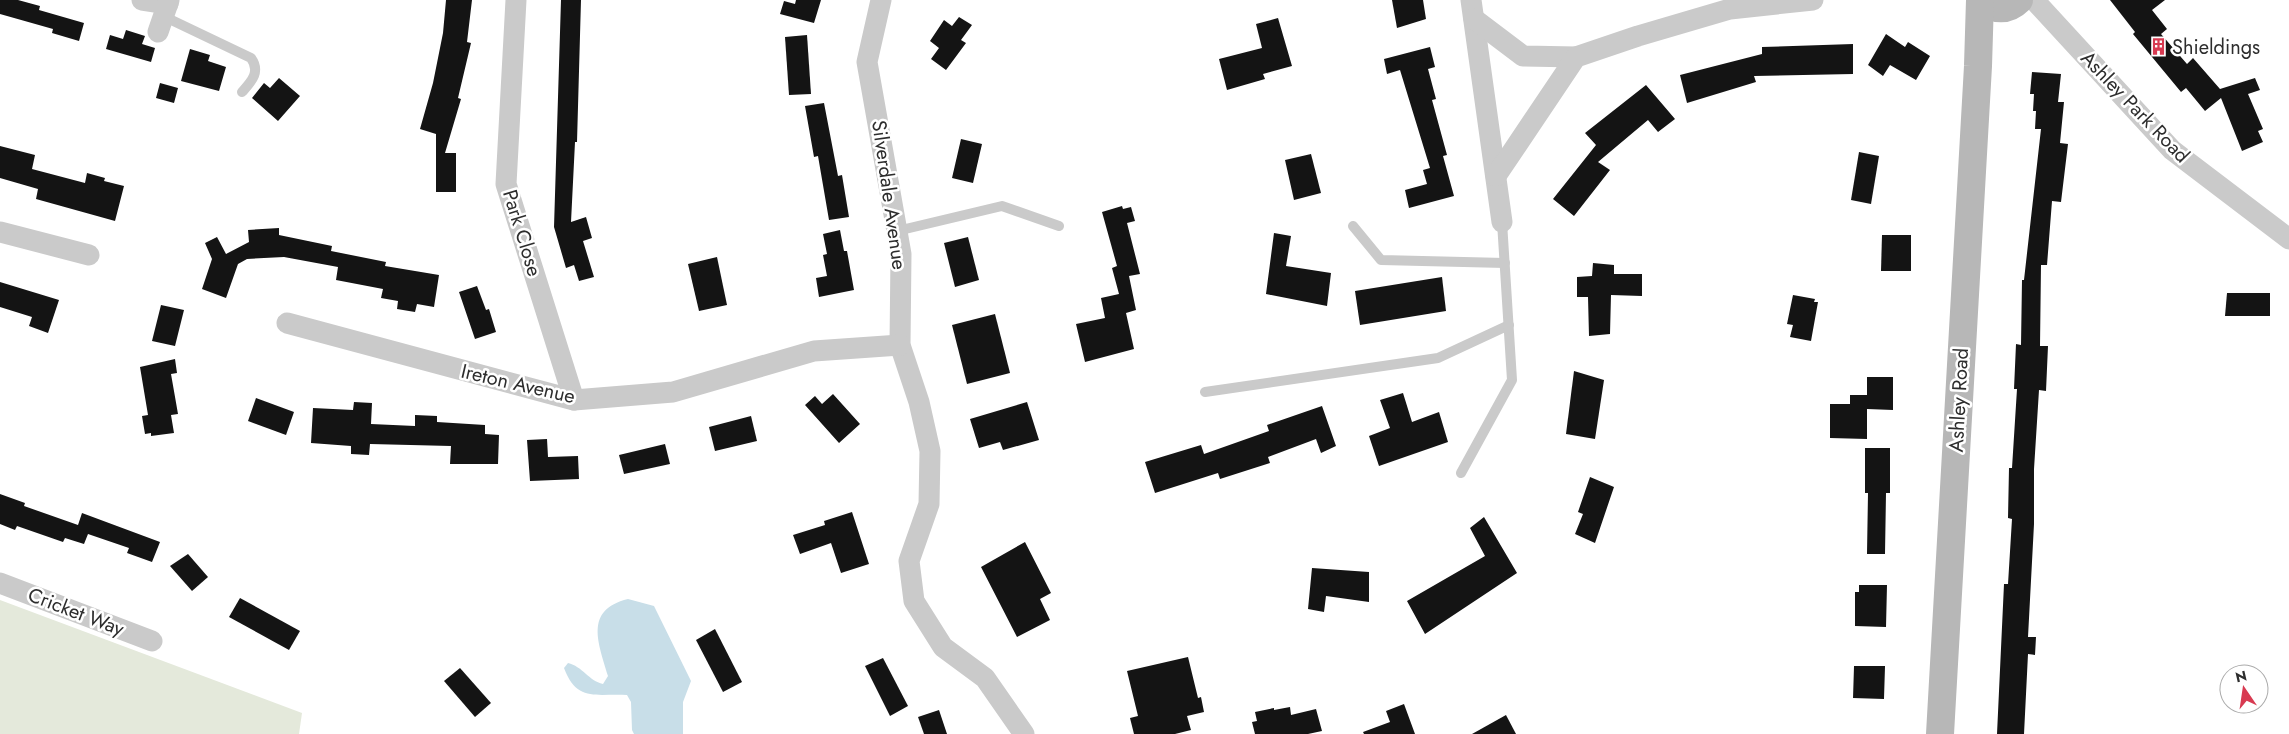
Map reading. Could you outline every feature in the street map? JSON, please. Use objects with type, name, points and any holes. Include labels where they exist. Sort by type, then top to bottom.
[{"type":"main road","name":"Ashley Road","points":[[1940,734],[1978,66],[2004,2]]},
{"type":"street","points":[[142,0],[164,13]]},
{"type":"street","name":"Park Close","points":[[516,0],[506,184],[574,400]]},
{"type":"street","name":"Silverdale Avenue","points":[[881,0],[867,62],[901,254],[900,345],[919,402],[930,452],[928,504],[909,562],[914,601],[943,647],[985,678],[1024,734]]},
{"type":"street","points":[[1472,10],[1523,56],[1576,57],[1638,36],[1730,9],[1813,0]]},
{"type":"street","name":"Ashley Park Road","points":[[2004,2],[2057,24],[2172,150],[2289,239]]},
{"type":"street","points":[[1472,10],[1502,222]]},
{"type":"street","points":[[1496,176],[1576,57]]},
{"type":"street","points":[[0,232],[89,255]]},
{"type":"street","name":"Ireton Avenue","points":[[286,323],[574,400],[673,392],[814,351],[900,345]]},
{"type":"street","name":"Cricket Way","points":[[0,583],[152,641]]},
{"type":"lane","points":[[164,13],[251,58],[256,69],[254,79],[242,92]]},
{"type":"lane","points":[[897,231],[1002,206],[1059,226]]},
{"type":"lane","points":[[1461,472],[1512,380],[1502,222]]},
{"type":"lane","points":[[1353,226],[1381,260],[1505,263]]},
{"type":"lane","points":[[1205,392],[1438,358],[1509,325]]},
{"type":"shaded area","points":[[0,600],[302,713],[299,734],[0,734]]},
{"type":"water","points":[[628,599],[654,606],[691,681],[683,702],[683,734],[634,734],[632,730],[631,702],[627,695],[597,695],[582,691],[575,687],[564,668],[568,663],[573,665],[603,684],[608,676],[599,640],[600,620],[605,611],[614,604]]},
{"type":"building","points":[[0,0],[18,0],[40,6],[39,10],[84,23],[79,41],[52,33],[53,29],[0,14]]},
{"type":"building","points":[[446,0],[472,0],[467,42],[471,43],[458,98],[461,99],[445,153],[456,153],[456,192],[436,192],[436,134],[420,129],[433,83],[443,33]]},
{"type":"building","points":[[561,0],[581,0],[577,142],[575,142],[571,222],[586,217],[592,238],[583,241],[594,277],[579,281],[574,265],[566,268],[554,227]]},
{"type":"building","points":[[796,0],[821,0],[814,23],[780,14],[784,1],[795,4]]},
{"type":"building","points":[[1392,0],[1423,0],[1426,19],[1397,28]]},
{"type":"building","points":[[2110,0],[2165,0],[2152,10],[2167,29],[2161,34],[2187,64],[2193,58],[2220,89],[2255,78],[2260,90],[2248,94],[2263,129],[2258,131],[2263,142],[2242,151],[2221,98],[2205,111],[2186,88],[2181,92],[2133,34],[2135,32]]},
{"type":"building","points":[[959,17],[972,25],[961,40],[966,43],[946,70],[931,59],[939,48],[930,41],[944,20],[952,26]]},
{"type":"building","points":[[1278,18],[1292,66],[1263,74],[1265,79],[1227,90],[1219,59],[1262,48],[1256,24]]},
{"type":"building","points":[[126,30],[145,36],[142,44],[155,48],[151,62],[106,49],[110,35],[123,39]]},
{"type":"building","points":[[1886,34],[1905,47],[1908,42],[1930,56],[1916,80],[1890,65],[1883,76],[1868,65]]},
{"type":"building","points":[[807,35],[811,94],[789,95],[785,37]]},
{"type":"building","points":[[1853,44],[1853,74],[1754,76],[1756,82],[1687,103],[1680,75],[1762,54],[1762,47]]},
{"type":"building","points":[[1430,47],[1435,67],[1428,69],[1436,99],[1432,100],[1447,155],[1443,156],[1454,196],[1409,208],[1405,190],[1427,184],[1423,170],[1430,168],[1400,70],[1387,74],[1384,59]]},
{"type":"building","points":[[190,49],[210,55],[208,61],[226,67],[219,91],[181,81]]},
{"type":"building","points":[[2032,72],[2061,74],[2058,102],[2064,102],[2060,143],[2068,144],[2061,202],[2052,201],[2047,265],[2041,265],[2040,346],[2048,346],[2046,391],[2039,390],[2034,469],[2034,524],[2028,637],[2036,637],[2035,655],[2028,654],[2024,734],[1997,734],[2004,584],[2008,584],[2012,519],[2008,518],[2009,468],[2012,468],[2017,389],[2014,389],[2016,344],[2021,345],[2022,280],[2024,280],[2041,129],[2035,129],[2036,111],[2033,111],[2034,94],[2030,94]]},
{"type":"building","points":[[279,78],[300,96],[278,121],[252,98],[264,83],[270,88]]},
{"type":"building","points":[[160,83],[178,88],[174,103],[156,98]]},
{"type":"building","points":[[1646,85],[1675,119],[1658,132],[1648,120],[1598,162],[1610,170],[1574,216],[1553,199],[1596,145],[1585,133]]},
{"type":"building","points":[[824,103],[838,176],[842,175],[849,217],[829,220],[818,156],[814,157],[805,106]]},
{"type":"building","points":[[961,139],[982,144],[973,183],[952,178]]},
{"type":"building","points":[[0,146],[35,155],[32,169],[85,183],[87,173],[105,178],[104,181],[124,186],[115,221],[36,199],[38,189],[0,178]]},
{"type":"building","points":[[1859,152],[1879,156],[1871,204],[1851,200]]},
{"type":"building","points":[[1311,154],[1321,193],[1294,200],[1285,160]]},
{"type":"building","points":[[1122,206],[1123,209],[1131,207],[1135,221],[1127,223],[1140,274],[1129,276],[1136,310],[1126,313],[1134,349],[1085,362],[1076,324],[1105,318],[1101,298],[1119,294],[1112,268],[1117,266],[1102,212]]},
{"type":"building","points":[[279,228],[279,235],[332,246],[331,251],[386,262],[385,266],[439,275],[434,307],[417,304],[415,312],[397,309],[398,301],[381,298],[383,289],[336,280],[338,267],[284,257],[247,259],[238,264],[226,298],[202,289],[212,259],[205,243],[217,237],[226,254],[249,242],[248,230]]},
{"type":"building","points":[[840,230],[844,251],[847,251],[854,290],[819,297],[816,278],[827,276],[823,255],[827,254],[823,234]]},
{"type":"building","points":[[1274,233],[1291,236],[1286,266],[1331,273],[1327,306],[1266,294]]},
{"type":"building","points":[[1882,235],[1911,235],[1911,271],[1881,271]]},
{"type":"building","points":[[968,237],[979,280],[955,287],[944,243]]},
{"type":"building","points":[[717,257],[727,305],[699,311],[688,264]]},
{"type":"building","points":[[1593,263],[1614,265],[1614,274],[1642,274],[1642,296],[1611,295],[1610,334],[1589,336],[1588,297],[1577,297],[1577,277],[1592,276]]},
{"type":"building","points":[[1442,277],[1446,311],[1360,325],[1355,291]]},
{"type":"building","points":[[0,282],[59,300],[48,333],[29,326],[32,317],[0,307]]},
{"type":"building","points":[[477,286],[486,310],[489,309],[496,332],[475,339],[459,292]]},
{"type":"building","points":[[2227,293],[2270,293],[2270,316],[2225,316]]},
{"type":"building","points":[[1793,295],[1815,299],[1814,302],[1818,302],[1811,341],[1790,337],[1793,325],[1787,324]]},
{"type":"building","points":[[161,305],[184,310],[175,346],[152,341]]},
{"type":"building","points":[[995,314],[1010,373],[967,384],[952,325]]},
{"type":"building","points":[[175,359],[177,373],[171,374],[178,414],[171,415],[174,433],[151,436],[151,433],[145,434],[142,416],[148,415],[140,367]]},
{"type":"building","points":[[1574,371],[1604,380],[1595,439],[1566,434]]},
{"type":"building","points":[[1867,377],[1893,377],[1893,410],[1867,409],[1867,439],[1830,438],[1830,404],[1850,404],[1850,395],[1867,395]]},
{"type":"building","points":[[1403,393],[1412,422],[1439,412],[1448,442],[1379,466],[1369,436],[1390,428],[1380,400]]},
{"type":"building","points":[[833,394],[860,424],[839,443],[805,405],[815,396],[822,404]]},
{"type":"building","points":[[256,398],[294,412],[286,435],[248,421]]},
{"type":"building","points":[[354,402],[372,403],[371,424],[415,426],[415,415],[437,416],[437,422],[485,425],[485,434],[499,435],[498,464],[450,464],[451,446],[370,444],[369,455],[351,454],[351,446],[311,443],[313,408],[353,410]]},
{"type":"building","points":[[1027,402],[1039,440],[1003,450],[1000,442],[979,448],[970,419]]},
{"type":"building","points":[[1322,406],[1336,446],[1321,453],[1316,439],[1268,457],[1270,463],[1220,479],[1218,473],[1155,493],[1145,462],[1201,445],[1204,454],[1269,431],[1267,425]]},
{"type":"building","points":[[751,416],[757,441],[715,451],[709,427]]},
{"type":"building","points":[[547,439],[548,457],[578,456],[579,479],[530,481],[527,440]]},
{"type":"building","points":[[665,444],[670,464],[624,474],[619,455]]},
{"type":"building","points":[[1865,448],[1890,448],[1890,493],[1886,493],[1885,554],[1867,554],[1868,493],[1865,493]]},
{"type":"building","points":[[1590,477],[1614,487],[1595,543],[1575,534],[1583,514],[1578,512]]},
{"type":"building","points":[[0,494],[25,503],[24,506],[78,525],[82,513],[160,542],[152,562],[127,553],[129,548],[88,534],[84,544],[65,538],[63,542],[17,526],[15,530],[0,524]]},
{"type":"building","points":[[852,512],[869,564],[841,573],[831,543],[800,554],[793,535],[825,525],[824,521]]},
{"type":"building","points":[[1484,517],[1517,573],[1425,634],[1407,601],[1485,556],[1470,528]]},
{"type":"building","points":[[1025,542],[1051,593],[1040,599],[1050,620],[1017,637],[981,567]]},
{"type":"building","points":[[188,554],[208,577],[192,591],[170,566]]},
{"type":"building","points":[[1312,568],[1369,572],[1369,602],[1326,596],[1324,612],[1308,609]]},
{"type":"building","points":[[1859,585],[1887,585],[1886,627],[1855,626],[1855,592],[1859,592]]},
{"type":"building","points":[[240,598],[300,631],[289,650],[229,617]]},
{"type":"building","points":[[715,629],[742,682],[723,692],[696,640]]},
{"type":"building","points":[[1188,657],[1198,698],[1201,697],[1204,712],[1187,716],[1191,730],[1175,734],[1134,734],[1130,718],[1138,716],[1127,671]]},
{"type":"building","points":[[883,658],[908,706],[890,716],[865,666]]},
{"type":"building","points":[[1854,666],[1885,666],[1884,699],[1853,698]]},
{"type":"building","points":[[460,668],[491,703],[475,717],[444,681]]},
{"type":"building","points":[[1404,704],[1415,734],[1364,734],[1363,732],[1390,722],[1386,711]]},
{"type":"building","points":[[1290,707],[1291,715],[1316,709],[1322,731],[1308,734],[1255,734],[1252,722],[1257,721],[1255,712]]},
{"type":"building","points":[[939,710],[947,734],[924,734],[918,717]]},
{"type":"building","points":[[1506,715],[1516,734],[1472,734]]},
{"type":"place","name":"Shieldings","points":[[2158,47]]}]
